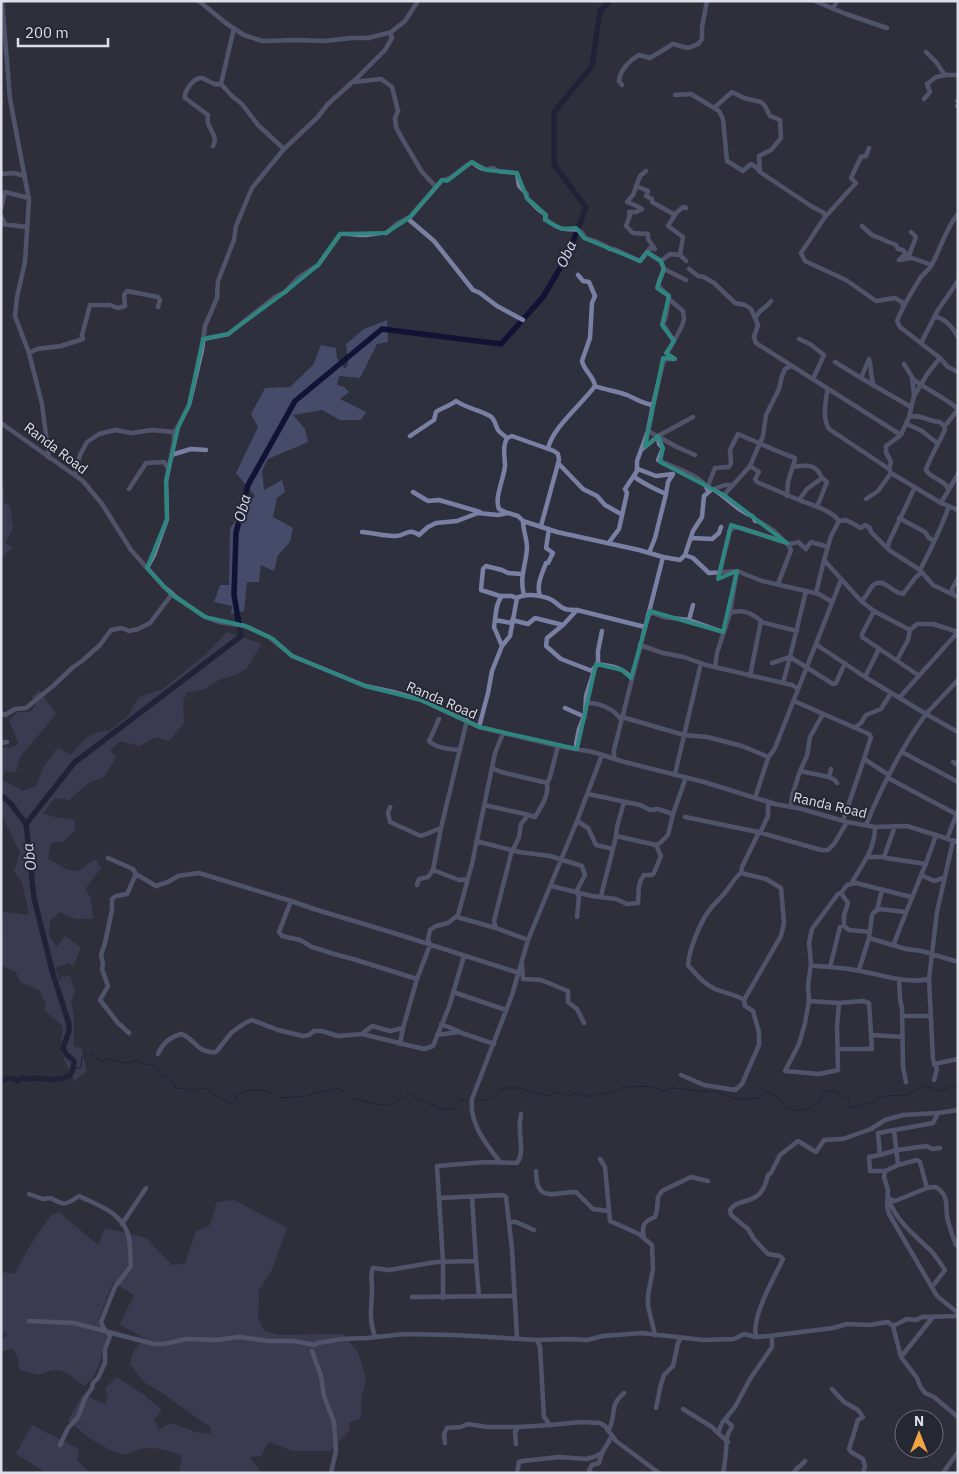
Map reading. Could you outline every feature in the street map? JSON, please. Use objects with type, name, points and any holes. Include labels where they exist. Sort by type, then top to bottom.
[{"type":"street","points":[[2,1],[10,100],[28,198],[25,262],[14,311],[29,353],[42,404],[49,458]]},
{"type":"street","points":[[199,1],[244,35],[266,42],[368,38],[390,33],[405,21],[418,1]]},
{"type":"street","points":[[622,84],[618,81],[619,76],[629,61],[639,55],[650,58],[673,44],[688,48],[698,44],[702,39],[702,27],[707,1]]},
{"type":"street","points":[[815,1],[887,28]]},
{"type":"street","points":[[833,9],[837,1]]},
{"type":"street","points":[[221,84],[234,28]]},
{"type":"street","points":[[147,568],[154,555],[167,519],[166,484],[174,442],[174,432],[178,428],[189,405],[205,326],[216,298],[218,281],[234,240],[236,226],[252,188],[284,148],[385,50],[392,38],[390,33]]},
{"type":"street","points":[[926,52],[945,75]]},
{"type":"street","points":[[924,99],[930,92],[927,86],[928,82],[936,77],[958,75]]},
{"type":"street","points":[[213,146],[216,144],[215,135],[208,123],[208,115],[185,98],[185,91],[197,79],[201,78],[216,85],[221,84],[227,89],[233,98],[242,104],[258,125],[284,148]]},
{"type":"street","points":[[353,82],[381,79],[392,87],[398,111],[395,118],[396,127],[422,172],[436,187]]},
{"type":"street","points":[[714,108],[732,92],[744,98],[761,102],[770,116],[780,120],[781,138],[772,150],[759,156],[760,172]]},
{"type":"street","points":[[675,96],[691,94],[720,110],[723,119],[727,161],[743,172],[750,164],[756,167],[760,172],[824,213],[825,217]]},
{"type":"street","points":[[869,148],[866,156],[861,157],[851,178],[856,183],[825,217],[801,253],[805,261],[846,280],[876,300],[895,298],[902,302],[903,306]]},
{"type":"street","points":[[203,339],[228,334],[270,301],[285,292],[298,278],[318,265],[340,234],[347,233],[360,236],[375,232],[386,233],[398,223],[410,217],[442,180],[449,179],[472,162],[481,169],[493,168],[510,174],[517,173],[519,186],[527,194],[527,198],[546,214],[545,219],[549,222],[563,229],[576,228],[585,238],[596,240],[610,250],[614,249],[640,261],[650,248],[655,250],[648,239],[648,234],[632,233],[626,226],[630,215],[629,212],[636,212],[642,209],[627,202],[633,195],[640,176],[646,171]]},
{"type":"street","points":[[1,174],[14,173],[24,176]]},
{"type":"street","points":[[636,186],[648,190],[646,196],[652,199],[652,202],[675,215]]},
{"type":"street","points":[[1,209],[5,192],[28,198]]},
{"type":"street","points":[[680,255],[683,237],[668,226],[675,215],[684,207],[686,208]]},
{"type":"street","points":[[958,214],[944,236],[932,265],[923,275],[903,306],[897,321],[898,324],[948,366],[958,372]]},
{"type":"street","points":[[1,216],[3,224],[28,227]]},
{"type":"street","points":[[407,218],[434,241],[473,290],[523,320]]},
{"type":"street","points":[[862,226],[872,235],[903,250],[906,253],[899,260],[916,259],[932,265]]},
{"type":"street","points":[[908,258],[916,237],[912,232]]},
{"type":"street","points":[[647,252],[660,261],[664,269],[686,280]]},
{"type":"street","points":[[660,261],[670,254],[680,255],[686,261]]},
{"type":"street","points":[[610,544],[610,541],[619,529],[626,487],[638,469],[637,461],[648,431],[663,363],[666,359],[674,359],[668,355],[668,352],[684,322],[683,311],[659,287],[664,269]]},
{"type":"street","points":[[689,269],[698,276],[714,282],[732,301],[751,309],[758,325],[754,341],[902,435]]},
{"type":"street","points":[[548,449],[549,442],[595,386],[594,379],[582,361],[590,338],[592,303],[595,296],[589,282],[583,282],[578,275]]},
{"type":"street","points":[[921,343],[958,281]]},
{"type":"street","points":[[29,353],[37,349],[61,346],[82,339],[90,305],[110,305],[118,308],[125,306],[124,295],[127,291],[158,297],[160,300],[158,307]]},
{"type":"street","points":[[669,299],[663,324],[674,341]]},
{"type":"street","points":[[756,317],[759,311],[769,305],[771,301]]},
{"type":"street","points":[[935,317],[940,318],[953,328],[957,334]]},
{"type":"street","points":[[799,339],[810,344],[824,355],[813,380]]},
{"type":"street","points":[[866,499],[878,491],[890,471],[891,462],[886,452],[886,446],[902,435],[910,417],[914,396],[928,372],[940,358]]},
{"type":"street","points":[[861,378],[869,359],[872,368],[872,381],[875,386]]},
{"type":"street","points":[[836,362],[911,407]]},
{"type":"street","points":[[904,364],[913,378],[921,385],[943,397],[957,410],[944,427],[944,432],[937,443],[926,470],[929,475],[949,488],[957,489]]},
{"type":"street","points":[[724,495],[750,466],[765,430],[766,414],[779,389],[783,373],[787,367],[792,366]]},
{"type":"street","points":[[913,378],[914,396]]},
{"type":"street","points":[[595,386],[626,394],[646,404],[653,405]]},
{"type":"street","points":[[827,388],[824,420],[829,429],[914,487],[958,510]]},
{"type":"street","points":[[410,436],[434,420],[436,412],[456,402],[469,409],[477,409],[489,415],[494,420],[498,429],[507,438]]},
{"type":"street","points":[[910,417],[916,415],[933,422],[940,422],[944,427]]},
{"type":"street","points":[[641,450],[658,436],[693,417]]},
{"type":"street","name":"Randa Road","points":[[1,423],[88,486],[102,504],[131,550],[172,594],[205,617],[220,622],[245,626],[270,637],[292,656],[365,686],[420,700],[479,727],[602,755],[845,821],[875,827],[907,826],[955,841]]},
{"type":"street","points":[[907,424],[922,431],[937,443]]},
{"type":"street","points":[[75,475],[80,455],[87,442],[99,434],[116,430],[132,433],[152,430],[174,432]]},
{"type":"street","points":[[648,431],[695,455]]},
{"type":"street","points":[[413,492],[428,500],[441,500],[498,515],[518,516],[523,521],[549,529],[680,560],[685,555],[690,538],[702,517],[702,505],[715,468],[729,467],[731,462],[730,450],[738,434],[772,448],[781,454],[795,458]]},
{"type":"street","points":[[507,438],[512,436],[558,454],[558,464],[541,526]]},
{"type":"street","points":[[658,436],[659,444],[663,448],[658,460],[684,471],[704,483],[707,490]]},
{"type":"street","points":[[507,438],[503,456],[504,468],[497,502],[499,508],[508,514]]},
{"type":"street","points":[[171,456],[191,449],[206,450]]},
{"type":"street","points":[[795,458],[793,467],[814,466],[827,482],[817,507]]},
{"type":"street","points":[[787,496],[788,482],[795,458]]},
{"type":"street","points":[[129,489],[146,463],[161,461],[168,468]]},
{"type":"street","points":[[558,464],[583,489],[597,496],[605,505],[621,514]]},
{"type":"street","points":[[750,466],[759,472],[755,481],[817,507],[836,517],[839,521]]},
{"type":"street","points":[[638,469],[656,476],[673,474],[668,482],[655,538],[649,553]]},
{"type":"street","points":[[941,502],[958,474]]},
{"type":"street","points":[[634,476],[639,482],[666,494]]},
{"type":"street","points":[[799,500],[807,489],[822,478]]},
{"type":"street","points":[[707,490],[732,485]]},
{"type":"street","points":[[888,548],[888,542],[914,487]]},
{"type":"street","points":[[713,489],[724,495],[744,512],[753,516],[754,521],[758,521],[765,527],[774,530],[787,544],[791,550],[778,584]]},
{"type":"street","points":[[862,601],[867,597],[872,586],[877,583],[885,584],[896,592],[903,594],[921,571],[934,541],[940,533],[949,506]]},
{"type":"street","points":[[362,532],[398,536],[408,531],[419,535],[432,524],[457,521],[482,512]]},
{"type":"street","points":[[899,518],[925,532],[934,541]]},
{"type":"street","points":[[839,521],[846,520],[861,528],[865,525],[870,528],[871,532],[888,548],[921,571],[932,585],[958,597]]},
{"type":"street","points":[[523,521],[527,548],[521,574],[524,595]]},
{"type":"street","points":[[816,593],[831,536],[839,521]]},
{"type":"street","points":[[690,538],[712,539],[719,533],[721,526]]},
{"type":"street","points":[[720,572],[730,530],[735,527],[787,544],[798,542],[806,550],[811,542],[828,547]]},
{"type":"street","points":[[540,596],[538,588],[546,563],[548,563],[553,553],[546,548],[549,529]]},
{"type":"street","points":[[685,555],[693,558],[709,574],[737,571],[762,581],[816,593],[832,602]]},
{"type":"street","points":[[614,759],[614,750],[631,678],[663,557]]},
{"type":"street","points":[[824,560],[841,580],[874,611],[910,630]]},
{"type":"street","points":[[521,574],[508,573],[486,566],[483,569],[481,590],[517,598],[524,595],[540,596],[553,600],[557,605],[566,610],[577,610],[645,627]]},
{"type":"street","points":[[715,667],[717,653],[730,613],[737,571]]},
{"type":"street","points":[[952,594],[952,589],[958,578]]},
{"type":"street","points":[[755,798],[768,758],[775,748],[841,580]]},
{"type":"street","points":[[783,683],[806,591]]},
{"type":"street","points":[[1,713],[5,715],[15,709],[26,708],[100,645],[111,630],[122,628],[129,631],[138,629],[150,622],[172,594]]},
{"type":"street","points":[[502,596],[496,608],[494,620],[494,627],[502,646]]},
{"type":"street","points":[[479,727],[492,671],[502,646],[510,636],[517,598]]},
{"type":"street","points":[[689,620],[693,605]]},
{"type":"street","points":[[577,610],[547,638],[546,646],[561,659],[592,671],[597,666]]},
{"type":"street","points":[[730,613],[732,611],[749,612],[761,622],[797,631]]},
{"type":"street","points":[[874,611],[861,636],[918,675]]},
{"type":"street","points":[[648,615],[653,613],[663,618],[689,620],[723,632]]},
{"type":"street","points":[[494,620],[528,624],[535,618],[562,625]]},
{"type":"street","points":[[750,676],[761,622]]},
{"type":"street","points":[[897,660],[908,640],[910,630],[917,624],[926,623],[958,632],[900,697]]},
{"type":"street","points":[[577,749],[579,729],[585,717],[586,704],[597,666],[602,631]]},
{"type":"street","points":[[640,645],[715,667],[783,683],[798,689]]},
{"type":"street","points":[[817,645],[865,677],[958,732]]},
{"type":"street","points":[[865,677],[879,649]]},
{"type":"street","points":[[772,663],[790,657],[835,684],[845,663]]},
{"type":"street","points":[[675,774],[701,663]]},
{"type":"street","points":[[597,666],[622,670],[627,672],[631,678]]},
{"type":"street","points":[[866,825],[889,776],[926,714],[958,680]]},
{"type":"street","points":[[855,727],[861,723],[866,715],[881,709],[891,693]]},
{"type":"street","points":[[686,817],[760,832],[821,850],[828,850],[834,844],[845,821],[871,736],[855,727],[794,701]]},
{"type":"street","points":[[586,704],[592,703],[613,711],[622,719],[684,735],[707,737],[742,746],[768,758]]},
{"type":"street","points":[[565,708],[585,717]]},
{"type":"street","points":[[791,807],[791,800],[800,771],[807,756],[810,737],[823,714]]},
{"type":"street","points":[[439,719],[429,741],[446,749],[458,750],[461,747]]},
{"type":"street","points":[[417,885],[419,880],[428,877],[433,870],[467,720]]},
{"type":"street","points":[[400,1044],[417,979],[430,945],[428,939],[432,928],[448,924],[457,917],[468,879],[495,753],[503,733]]},
{"type":"street","points":[[484,805],[535,817],[548,792],[547,783],[558,746]]},
{"type":"street","points":[[902,752],[958,782]]},
{"type":"street","points":[[521,1114],[520,1132],[522,1146],[519,1162],[515,1164],[498,1163],[500,1162],[479,1134],[471,1108],[477,1084],[494,1044],[519,973],[528,940],[562,860],[602,755]]},
{"type":"street","points":[[864,759],[889,776],[957,812],[946,839]]},
{"type":"street","points":[[492,768],[547,783]]},
{"type":"street","points":[[829,778],[831,769]]},
{"type":"street","points":[[800,771],[829,778],[837,783]]},
{"type":"street","points":[[657,846],[669,832],[686,777]]},
{"type":"street","points":[[588,794],[673,814]]},
{"type":"street","points":[[601,896],[624,802]]},
{"type":"street","points":[[744,1000],[708,985],[688,965],[689,955],[693,942],[710,910],[741,873],[742,866],[768,816],[770,802]]},
{"type":"street","points":[[390,807],[388,813],[390,822],[418,835],[425,836],[441,828]]},
{"type":"street","points":[[496,928],[494,920],[513,850],[519,837],[521,824],[526,818],[525,814]]},
{"type":"street","points":[[577,821],[588,828],[596,845],[613,848]]},
{"type":"street","points":[[885,857],[895,826]]},
{"type":"street","points":[[839,1003],[837,1028],[838,1070],[819,1074],[785,1072],[799,1044],[809,1001],[808,984],[811,964],[809,943],[812,929],[838,894],[842,893],[844,888],[851,884],[868,857],[875,837],[875,827]]},
{"type":"street","points":[[894,944],[936,835]]},
{"type":"street","points":[[616,836],[657,846]]},
{"type":"street","points":[[476,841],[550,856],[582,866],[584,877],[576,892]]},
{"type":"street","points":[[934,1080],[937,1072],[934,1064],[929,979],[943,878],[955,841]]},
{"type":"street","points":[[551,886],[592,896],[616,899],[627,904],[638,903],[640,880],[644,875],[652,875],[660,858],[657,846]]},
{"type":"street","points":[[868,857],[885,857],[926,864]]},
{"type":"street","points":[[108,858],[124,865],[130,865],[134,872],[156,886],[178,876],[199,873],[519,973]]},
{"type":"street","points":[[433,870],[459,880],[468,879]]},
{"type":"street","points":[[129,1033],[118,1023],[100,1000],[108,986],[102,969],[101,955],[106,943],[112,913],[112,899],[116,896],[127,894],[134,872]]},
{"type":"street","points":[[681,1075],[704,1085],[735,1090],[742,1084],[759,1045],[759,1032],[753,1011],[745,1006],[744,1000],[781,936],[784,923],[781,888],[766,879],[741,873]]},
{"type":"street","points":[[921,875],[934,881],[943,878]]},
{"type":"street","points":[[851,884],[911,897]]},
{"type":"street","points":[[859,970],[869,935],[872,915],[877,910],[882,890]]},
{"type":"street","points":[[576,892],[579,896],[577,917]]},
{"type":"street","points":[[842,893],[848,903],[844,915],[844,926],[849,930],[869,935],[906,949],[922,951],[958,962]]},
{"type":"street","points":[[291,901],[279,932],[282,936],[300,940],[312,947],[417,979]]},
{"type":"street","points":[[877,910],[905,912]]},
{"type":"street","points":[[457,917],[496,928],[528,940]]},
{"type":"street","points":[[830,967],[840,927]]},
{"type":"street","points":[[158,1054],[167,1041],[181,1034],[186,1035],[198,1047],[206,1051],[216,1052],[232,1032],[252,1020],[278,1030],[303,1036],[322,1031],[338,1036],[362,1034],[400,1044],[424,1049],[429,1048],[434,1044],[449,1007],[464,956]]},
{"type":"street","points":[[521,963],[524,979],[538,979],[568,991],[568,1002],[577,1009],[584,1023]]},
{"type":"street","points":[[811,964],[814,966],[859,970],[899,979],[929,979]]},
{"type":"street","points":[[899,979],[903,1067],[906,1082]]},
{"type":"street","points":[[453,992],[506,1010]]},
{"type":"street","points":[[809,1001],[839,1003],[863,1000],[869,1003],[872,1049],[838,1049]]},
{"type":"street","points":[[902,1016],[931,1016]]},
{"type":"street","points":[[441,1024],[494,1044]]},
{"type":"street","points":[[362,1034],[372,1026],[390,1031],[403,1028]]},
{"type":"street","points":[[437,1036],[459,1032]]},
{"type":"street","points":[[872,1035],[903,1037]]},
{"type":"street","points":[[934,1064],[958,1059]]},
{"type":"street","points":[[756,1337],[756,1322],[783,1259],[780,1256],[768,1254],[754,1240],[748,1229],[731,1215],[730,1210],[733,1205],[752,1200],[760,1194],[766,1184],[768,1175],[780,1155],[798,1141],[816,1152],[824,1140],[843,1139],[871,1129],[886,1120],[903,1115],[958,1110]]},
{"type":"street","points":[[880,1155],[878,1133],[934,1122],[938,1113]]},
{"type":"street","points":[[894,1130],[898,1165]]},
{"type":"street","points":[[927,1188],[920,1162],[917,1160],[885,1171],[870,1171],[869,1156],[927,1146],[932,1149],[940,1148]]},
{"type":"street","points":[[600,1159],[605,1167],[610,1221],[625,1226],[644,1237],[653,1248],[653,1269],[648,1306],[656,1335]]},
{"type":"street","points":[[443,1298],[443,1262],[437,1166],[500,1162]]},
{"type":"street","points":[[536,1171],[538,1187],[544,1193],[552,1195],[576,1192],[593,1209],[608,1211]]},
{"type":"street","points":[[885,1171],[884,1177],[888,1186],[887,1206],[889,1214],[941,1301],[958,1314]]},
{"type":"street","points":[[644,1237],[642,1227],[646,1222],[655,1217],[658,1198],[662,1192],[691,1177],[708,1181]]},
{"type":"street","points":[[888,1198],[895,1200],[927,1188],[936,1187],[946,1197],[949,1223],[958,1245]]},
{"type":"street","points":[[122,1224],[146,1188]]},
{"type":"street","points":[[29,1194],[43,1199],[51,1198],[62,1204],[68,1204],[79,1196],[106,1209],[122,1224],[128,1235],[131,1266],[115,1287],[101,1322],[110,1336],[105,1349],[105,1363],[85,1398],[78,1417],[68,1428],[60,1445]]},
{"type":"street","points":[[440,1198],[503,1195],[507,1200],[517,1338]]},
{"type":"street","points":[[472,1197],[479,1296]]},
{"type":"street","points":[[888,1198],[892,1209],[912,1235],[930,1249],[945,1270],[932,1287]]},
{"type":"street","points":[[509,1222],[516,1222],[534,1230]]},
{"type":"street","points":[[375,1337],[369,1312],[372,1291],[371,1272],[373,1268],[389,1270],[412,1265],[476,1261]]},
{"type":"street","points":[[412,1297],[513,1296]]},
{"type":"street","points":[[893,1326],[906,1319],[916,1320],[958,1314]]},
{"type":"street","points":[[901,1357],[933,1317]]},
{"type":"street","points":[[29,1321],[74,1323],[154,1344],[164,1344],[186,1339],[216,1340],[239,1337],[315,1345],[338,1339],[412,1334],[537,1340],[587,1340],[603,1336],[642,1333],[716,1340],[734,1339],[744,1334],[756,1337],[772,1336],[833,1328],[847,1324],[869,1325],[888,1322],[893,1326],[901,1357],[925,1393],[934,1397],[958,1417]]},
{"type":"street","points":[[718,1433],[772,1346],[772,1336]]},
{"type":"street","points":[[656,1408],[664,1375],[673,1366],[678,1343],[681,1338]]},
{"type":"street","points":[[537,1340],[540,1347],[544,1417],[550,1425]]},
{"type":"street","points":[[312,1352],[321,1376],[324,1396],[334,1422],[336,1451],[331,1473]]},
{"type":"street","points":[[832,1389],[844,1402],[858,1410],[862,1417],[858,1420],[849,1449],[864,1459],[863,1473]]},
{"type":"street","points":[[608,1431],[613,1417],[613,1406],[624,1392]]},
{"type":"street","points":[[683,1409],[712,1427],[728,1442]]},
{"type":"street","points":[[723,1473],[728,1442],[727,1436],[732,1426],[725,1419]]},
{"type":"street","points":[[445,1443],[444,1434],[447,1428],[461,1427],[468,1424],[486,1428],[581,1422],[600,1423],[605,1426],[623,1447],[659,1473]]},
{"type":"street","points":[[516,1444],[515,1432],[518,1427]]},
{"type":"street","points":[[591,1473],[589,1470],[592,1466],[599,1463],[612,1436]]},
{"type":"street","points":[[943,1473],[958,1452]]},
{"type":"street","points":[[517,1473],[519,1462],[523,1461],[559,1457],[586,1459],[602,1454]]},
{"type":"street","points":[[794,1473],[805,1461]]},
{"type":"highlighted area","points":[[472,162],[486,170],[517,173],[527,198],[546,215],[545,220],[562,229],[576,228],[584,238],[640,261],[647,252],[661,261],[664,269],[657,288],[669,296],[662,325],[674,341],[666,353],[675,359],[663,358],[645,447],[658,436],[663,448],[660,462],[724,495],[787,543],[731,525],[718,579],[737,571],[723,632],[650,611],[631,678],[622,670],[596,664],[577,749],[558,746],[479,727],[421,700],[365,686],[292,656],[273,639],[245,626],[205,617],[171,594],[147,568],[167,519],[166,481],[178,428],[189,405],[203,339],[228,334],[285,292],[318,265],[340,234],[386,233],[410,217],[442,180],[447,181]]},
{"type":"shaded area","points":[[387,320],[388,342],[377,344],[360,378],[339,376],[337,385],[344,387],[349,392],[340,399],[366,412],[361,420],[340,420],[322,410],[293,415],[305,429],[308,442],[268,459],[262,471],[264,490],[282,480],[285,492],[277,498],[273,517],[293,528],[290,542],[278,555],[274,571],[261,565],[259,582],[247,582],[244,611],[231,614],[232,606],[214,602],[220,585],[229,585],[230,528],[255,496],[236,473],[258,427],[251,414],[265,388],[290,387],[313,365],[321,345],[336,348],[337,359],[345,369],[348,364],[346,344],[364,329]]},
{"type":"shaded area","points":[[1,487],[4,487],[4,502],[10,507],[13,528],[5,543],[13,547],[1,558]]},
{"type":"shaded area","points":[[227,632],[261,644],[248,667],[238,674],[219,680],[205,689],[186,693],[183,702],[184,723],[169,741],[156,737],[139,746],[120,741],[110,750],[116,757],[104,777],[88,783],[69,800],[55,798],[43,813],[54,817],[75,820],[75,830],[64,841],[51,843],[48,859],[68,870],[79,871],[95,859],[101,868],[85,889],[91,899],[93,919],[76,919],[60,912],[50,921],[49,936],[57,947],[65,936],[81,948],[73,966],[68,963],[55,968],[60,982],[62,977],[70,976],[75,991],[71,1002],[74,1016],[74,1047],[81,1048],[87,1071],[74,1081],[62,1055],[61,1041],[63,1029],[61,1024],[44,1010],[46,1004],[39,990],[20,982],[16,972],[1,965],[3,912],[29,915],[22,882],[14,872],[20,853],[1,813],[1,747],[10,748],[19,744],[9,721],[18,712],[30,712],[36,705],[32,697],[39,690],[56,714],[20,757],[16,772],[5,771],[2,780],[23,791],[36,786],[44,766],[58,748],[71,755],[91,735],[102,731],[109,731],[128,716],[139,697],[163,689],[206,654]]},
{"type":"shaded area","points":[[234,1200],[287,1228],[271,1272],[259,1290],[258,1318],[264,1331],[278,1335],[342,1334],[358,1352],[366,1379],[361,1399],[361,1418],[349,1422],[349,1431],[330,1451],[293,1451],[269,1442],[261,1456],[249,1457],[262,1473],[179,1473],[182,1455],[156,1448],[140,1449],[125,1454],[103,1447],[68,1420],[83,1395],[105,1404],[108,1398],[105,1388],[117,1377],[162,1410],[154,1420],[159,1430],[170,1423],[196,1432],[210,1434],[211,1428],[144,1382],[130,1364],[134,1350],[145,1339],[120,1324],[134,1295],[113,1282],[98,1321],[106,1337],[101,1359],[93,1378],[84,1386],[68,1374],[58,1370],[39,1375],[20,1370],[18,1357],[12,1348],[1,1352],[1,1340],[8,1335],[5,1332],[1,1333],[1,1272],[15,1274],[28,1249],[51,1215],[59,1212],[98,1245],[105,1228],[146,1238],[172,1265],[185,1264],[196,1231],[210,1225],[217,1202]]},
{"type":"shaded area","points":[[32,1425],[79,1449],[77,1460],[88,1471],[87,1473],[47,1473],[16,1454]]},
{"type":"waterway","name":"Oba","points":[[1,1082],[9,1078],[17,1081],[23,1077],[27,1079],[41,1078],[50,1080],[63,1078],[70,1075],[74,1061],[66,1054],[63,1048],[69,1031],[69,1024],[53,974],[34,898],[26,824],[74,763],[241,636],[234,595],[236,533],[248,485],[295,401],[382,329],[501,344],[543,297],[569,253],[586,207],[554,165],[554,112],[592,66],[600,11],[610,1]]},
{"type":"waterway","points":[[1,795],[11,804],[26,824]]},
{"type":"waterway","points":[[73,1069],[81,1067],[82,1057],[86,1053],[92,1054],[102,1062],[108,1058],[122,1063],[136,1060],[145,1064],[157,1065],[159,1072],[163,1076],[168,1076],[173,1081],[175,1088],[192,1090],[206,1088],[213,1095],[231,1104],[236,1100],[237,1095],[253,1090],[264,1090],[278,1098],[308,1096],[340,1088],[350,1098],[380,1105],[389,1105],[409,1094],[441,1109],[454,1109],[460,1100],[469,1099]]},
{"type":"waterway","points":[[703,1092],[714,1091],[733,1098],[744,1099],[759,1098],[763,1093],[768,1092],[771,1095],[775,1095],[785,1108],[800,1110],[810,1108],[821,1098],[821,1093],[829,1090],[848,1098],[851,1108],[874,1102],[885,1096],[904,1095],[926,1086],[940,1091],[958,1084]]},
{"type":"waterway","points":[[473,1099],[486,1100],[504,1088],[519,1088],[549,1096],[557,1092],[567,1097],[573,1093],[593,1097],[624,1087],[648,1086],[662,1091],[673,1088],[703,1091]]}]
